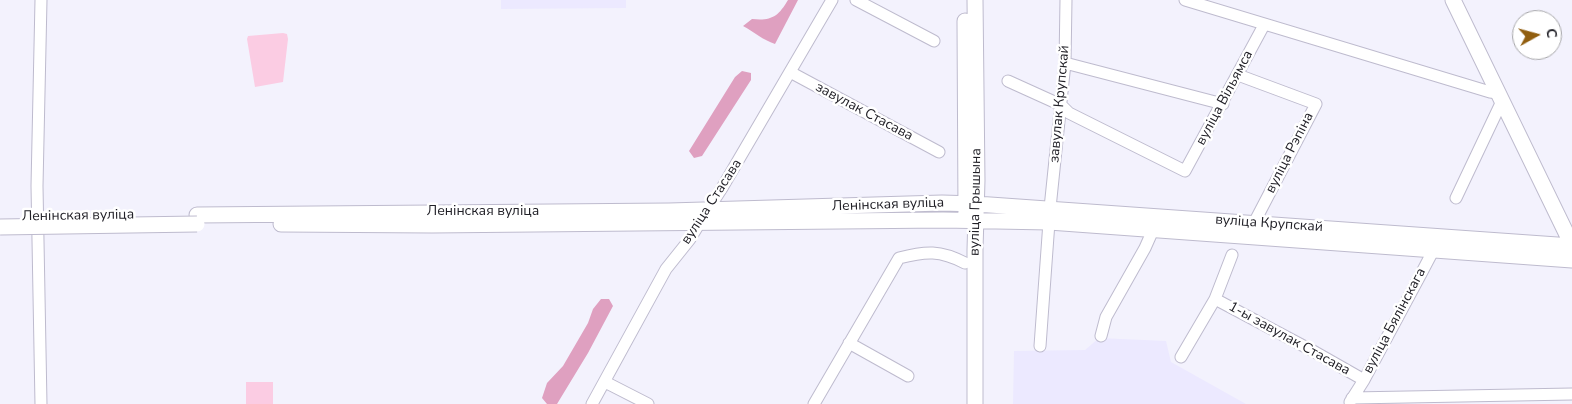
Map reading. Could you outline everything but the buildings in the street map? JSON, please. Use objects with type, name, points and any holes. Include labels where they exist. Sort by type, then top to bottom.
[{"type":"main road","name":"вуліца Грышына","points":[[965,0],[971,204]]},
{"type":"main road","name":"вуліца Грышына","points":[[965,404],[966,263],[971,221],[975,0]]},
{"type":"main road","points":[[1453,0],[1572,245]]},
{"type":"main road","name":"Ленінская вуліца","points":[[703,216],[933,203],[971,204]]},
{"type":"main road","name":"вуліца Крупскай","points":[[971,204],[1153,230],[1434,244],[1572,245]]},
{"type":"main road","name":"вуліца Крупскай","points":[[971,221],[1050,215],[1254,223],[1572,260]]},
{"type":"main road","name":"Ленінская вуліца","points":[[0,218],[197,219],[703,216],[971,221]]},
{"type":"main road","name":"Ленінская вуліца","points":[[0,227],[197,219]]},
{"type":"main road","name":"вуліца Грышына","points":[[971,221],[975,250],[975,404]]},
{"type":"street","points":[[41,0],[38,186],[41,404]]},
{"type":"street","name":"вуліца Стасава","points":[[592,404],[666,269],[690,239],[722,188],[832,0]]},
{"type":"street","points":[[856,0],[934,42]]},
{"type":"street","name":"завулак Крупскай","points":[[1040,346],[1050,215],[1065,63],[1066,0]]},
{"type":"street","points":[[1185,0],[1490,92],[1500,97],[1456,198]]},
{"type":"street","name":"вуліца Вільямса","points":[[1060,106],[1069,113],[1185,172],[1264,25]]},
{"type":"street","points":[[1065,63],[1223,104]]},
{"type":"street","name":"завулак Стасава","points":[[790,72],[939,152]]},
{"type":"street","name":"вуліца Рэпіна","points":[[1238,76],[1316,104],[1254,223]]},
{"type":"street","points":[[1008,81],[1060,106]]},
{"type":"street","points":[[1101,336],[1106,317],[1144,251],[1153,230]]},
{"type":"street","name":"вуліца Бялінскага","points":[[1351,401],[1364,380],[1434,244]]},
{"type":"street","points":[[814,404],[899,258],[921,252],[942,253],[966,263]]},
{"type":"street","points":[[1181,357],[1215,299],[1232,255]]},
{"type":"street","name":"1-ы завулак Стасава","points":[[1215,299],[1364,380]]},
{"type":"street","points":[[849,343],[908,376]]},
{"type":"street","points":[[605,382],[648,404]]},
{"type":"street","points":[[1351,401],[1572,394]]},
{"type":"shaded area","points":[[501,0],[626,0],[626,8],[501,9]]},
{"type":"shaded area","points":[[788,0],[798,0],[775,44],[743,26],[752,19],[773,17]]},
{"type":"shaded area","points":[[287,34],[288,39],[283,82],[255,87],[248,36]]},
{"type":"shaded area","points":[[742,71],[751,73],[751,80],[702,156],[694,158],[689,151],[735,77]]},
{"type":"shaded area","points":[[601,299],[609,299],[613,306],[588,353],[557,404],[547,404],[542,398],[547,383],[563,366],[588,323],[593,309]]},
{"type":"shaded area","points":[[1099,338],[1166,341],[1171,362],[1246,404],[1013,404],[1014,351],[1085,350]]},
{"type":"shaded area","points":[[246,382],[273,382],[273,404],[246,404]]}]
